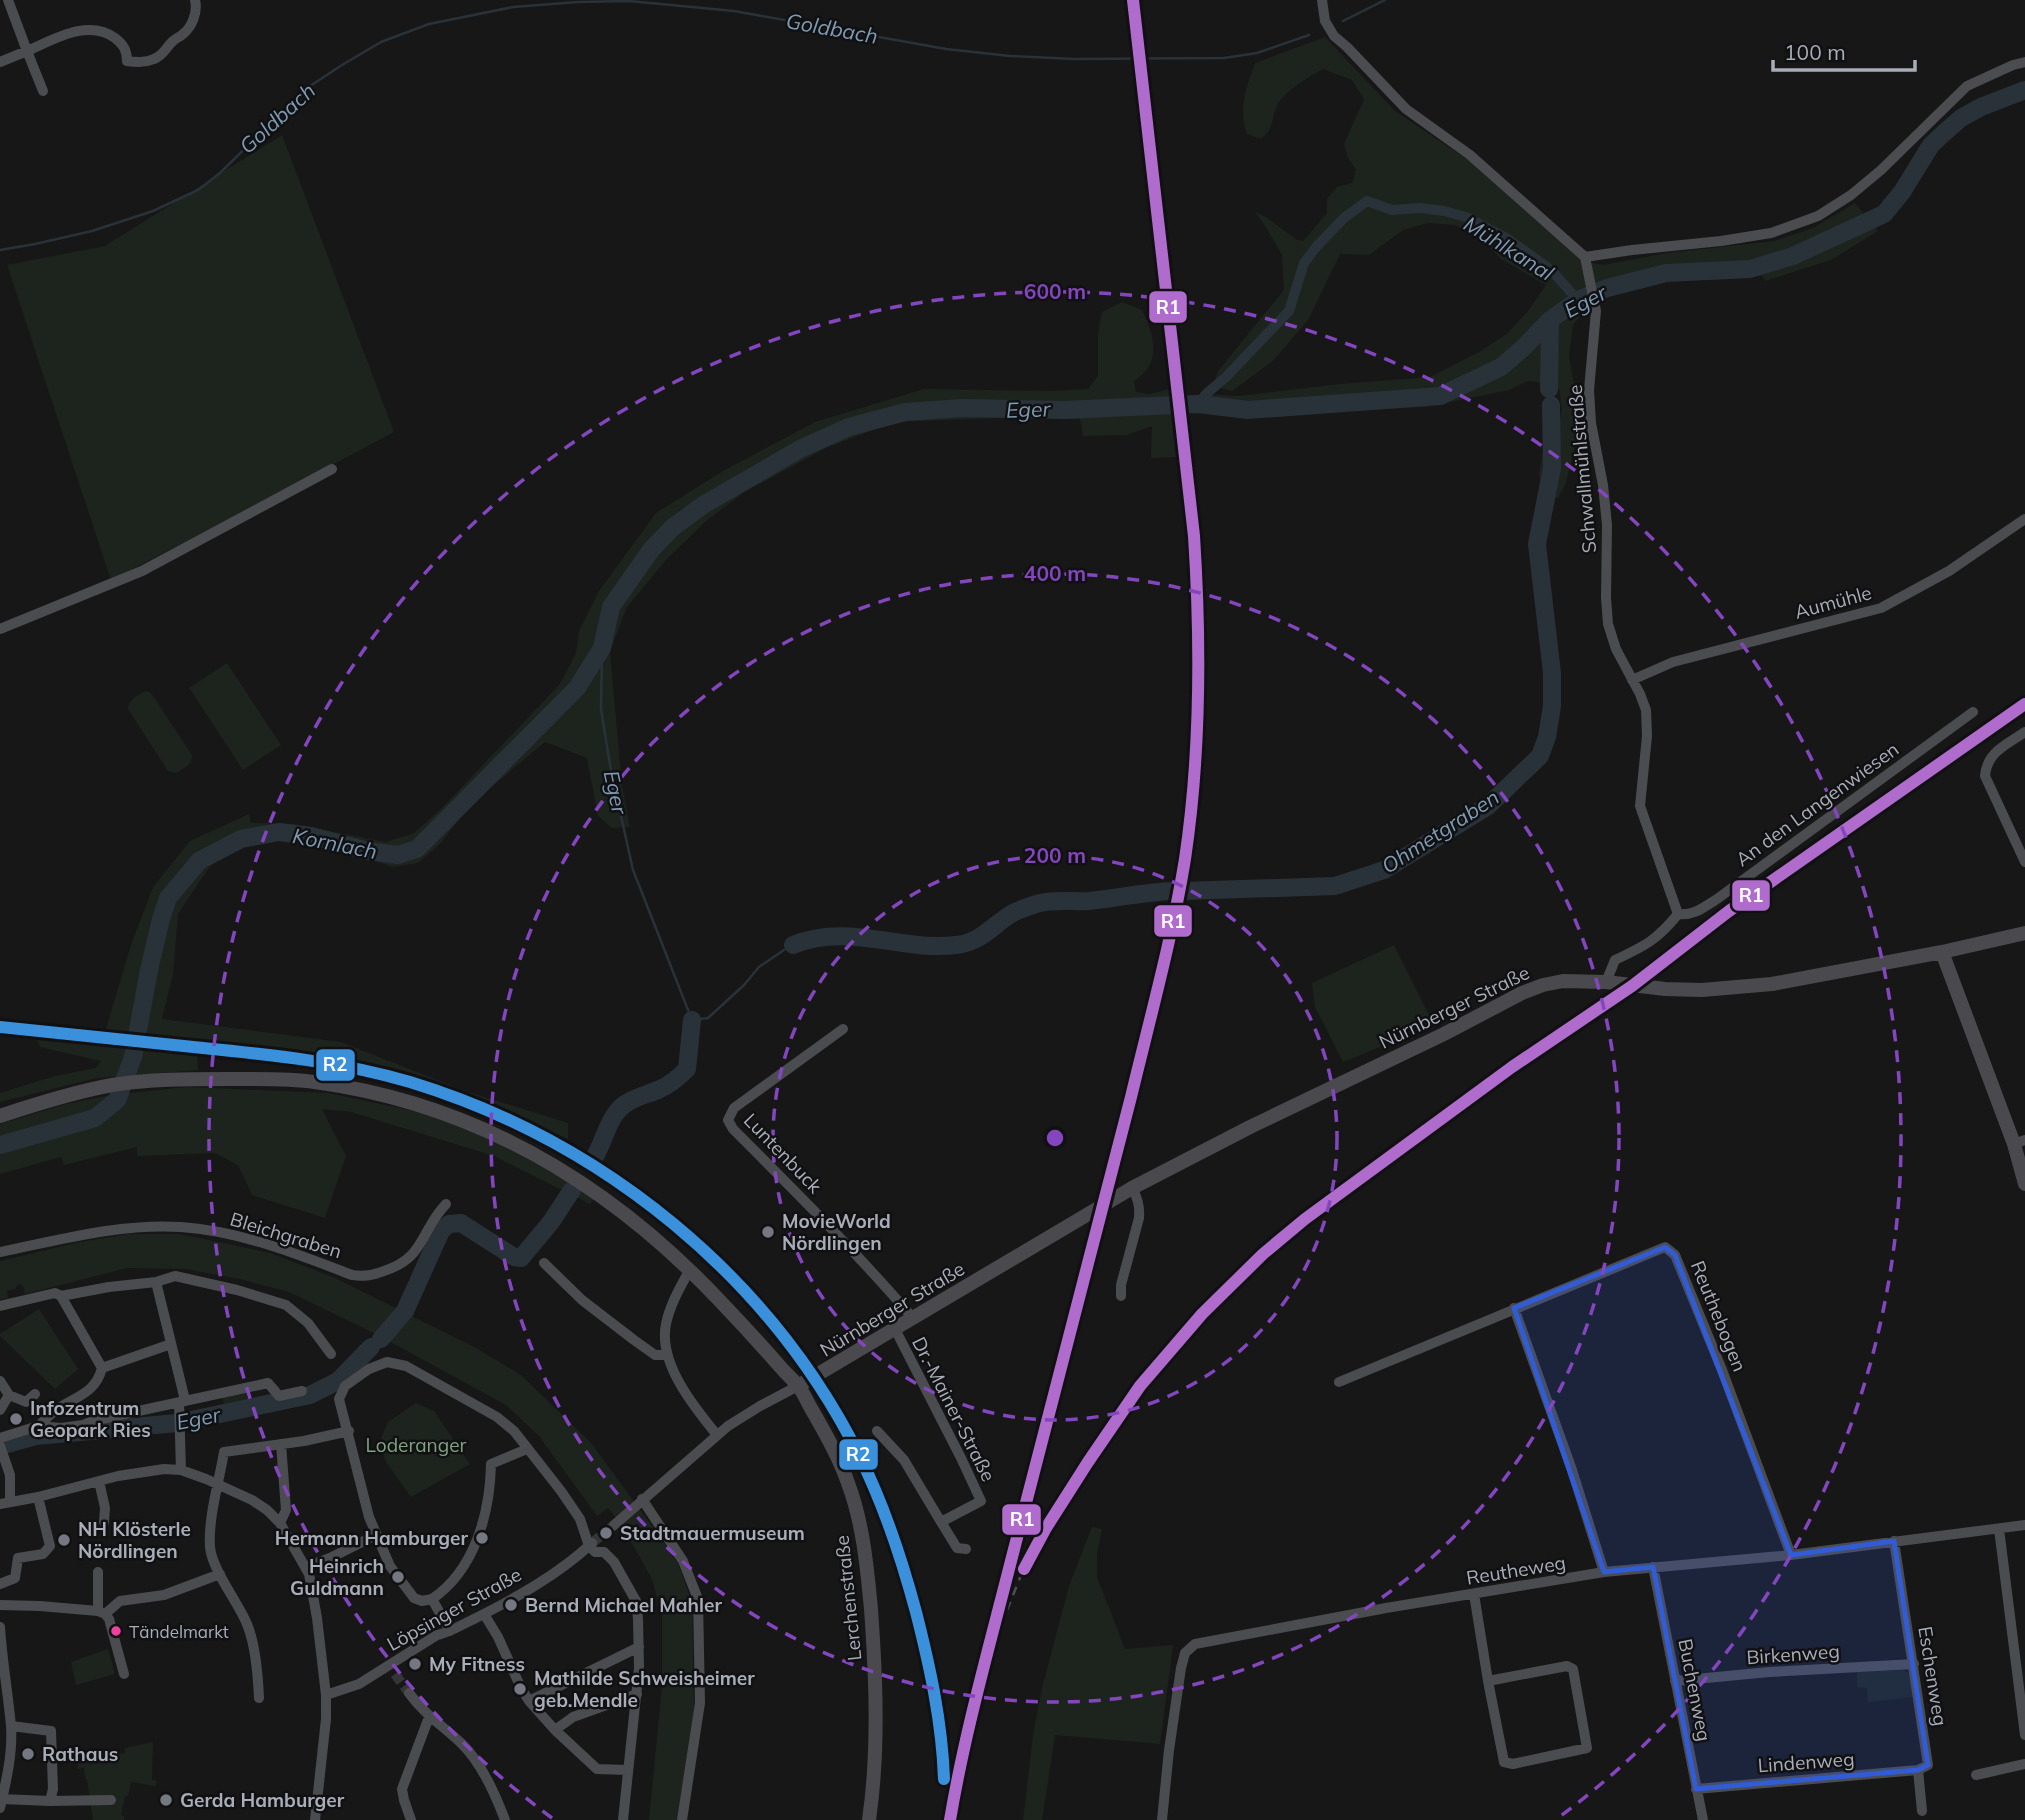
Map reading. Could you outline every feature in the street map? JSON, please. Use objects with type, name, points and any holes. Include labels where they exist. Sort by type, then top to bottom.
[{"type":"main road","name":"Nürnberger Straße","points":[[798,1386],[1132,1188],[1254,1125],[1444,1034],[1499,1003],[1543,985],[1563,981],[1606,982],[1665,989],[1737,988],[1827,975],[1942,953],[2025,933]]},
{"type":"main road","points":[[1942,953],[2019,1142],[2025,1184]]},
{"type":"main road","name":"Lerchenstraße","points":[[0,1116],[112,1085],[214,1079],[313,1082],[386,1096],[425,1107],[499,1135],[595,1190],[690,1269],[798,1386],[831,1443],[848,1482],[863,1539],[871,1611],[876,1697],[869,1820]]},
{"type":"street","points":[[8,0],[43,91]]},
{"type":"street","points":[[0,62],[73,32],[99,31],[121,43],[127,51],[127,61],[152,61],[166,52],[172,41],[185,33],[197,8],[195,0]]},
{"type":"street","points":[[1322,0],[1325,21],[1334,36],[1406,109],[1470,156],[1585,257],[1771,233],[1818,216],[1851,195],[1881,170],[1967,86],[2012,65],[2025,62]]},
{"type":"street","name":"Schwallmühlstraße","points":[[1585,257],[1596,311],[1589,390],[1591,423],[1607,525],[1608,624],[1616,649],[1646,710],[1647,736],[1640,806],[1678,914]]},
{"type":"street","points":[[0,629],[142,571],[332,469]]},
{"type":"street","name":"Aumühle","points":[[1632,680],[1673,662],[1881,608],[1949,571],[2025,519]]},
{"type":"street","name":"An den Langenwiesen","points":[[1678,914],[1693,913],[1717,899],[1973,712]]},
{"type":"street","points":[[2025,732],[1991,755],[1985,776],[2025,862]]},
{"type":"street","points":[[1606,982],[1615,960],[1643,947],[1663,932],[1678,914]]},
{"type":"street","name":"Luntenbuck","points":[[843,1029],[734,1108],[728,1120],[733,1129],[835,1231],[913,1318]]},
{"type":"street","points":[[1121,1296],[1121,1285],[1140,1209],[1132,1188]]},
{"type":"street","name":"Bleichgraben","points":[[0,1252],[127,1228],[183,1227],[259,1242],[352,1275],[365,1277],[405,1262],[413,1255],[438,1212],[446,1204]]},
{"type":"street","name":"Reuthebogen","points":[[1339,1382],[1665,1247],[1675,1255],[1722,1370],[1791,1555]]},
{"type":"street","points":[[544,1263],[582,1300],[634,1340],[655,1355],[667,1355]]},
{"type":"street","points":[[690,1269],[666,1323],[664,1342],[675,1374],[717,1435]]},
{"type":"street","points":[[61,1296],[156,1282],[175,1276],[237,1290],[286,1305],[308,1323],[331,1354]]},
{"type":"street","points":[[156,1282],[182,1401],[181,1471]]},
{"type":"street","points":[[0,1306],[55,1293],[61,1296],[103,1368]]},
{"type":"street","points":[[1514,1308],[1572,1470],[1604,1572]]},
{"type":"street","name":"Dr.-Mainer-Straße","points":[[895,1329],[981,1500],[941,1522]]},
{"type":"street","points":[[0,1438],[38,1426],[57,1409],[88,1393],[96,1385],[103,1368],[171,1344]]},
{"type":"street","points":[[527,1448],[491,1464],[488,1507],[473,1548],[459,1573],[442,1592],[432,1599],[422,1601],[414,1598],[390,1566],[376,1535],[339,1399],[345,1386],[369,1369],[387,1362],[406,1366],[497,1417],[514,1431],[561,1491],[580,1519],[595,1552],[604,1552],[614,1562],[635,1601],[639,1647],[637,1694],[623,1820]]},
{"type":"street","points":[[0,1381],[9,1395],[26,1402],[35,1394]]},
{"type":"street","points":[[38,1426],[61,1429],[83,1425],[268,1383],[279,1396],[302,1391]]},
{"type":"street","name":"Nürnberger Straße","points":[[613,1526],[717,1435],[760,1406],[798,1386]]},
{"type":"street","points":[[0,1410],[9,1395]]},
{"type":"street","points":[[259,1698],[253,1645],[248,1627],[210,1549],[224,1452],[304,1441],[348,1431]]},
{"type":"street","points":[[877,1431],[904,1460],[957,1548],[966,1549]]},
{"type":"street","points":[[280,1523],[286,1510],[281,1444]]},
{"type":"street","points":[[0,1446],[10,1475],[5,1503],[164,1469],[181,1471],[218,1485],[262,1506],[280,1523],[309,1574],[317,1618],[326,1695],[325,1739],[315,1820]]},
{"type":"street","points":[[99,1481],[106,1508],[104,1522]]},
{"type":"street","points":[[0,1584],[15,1578],[18,1558],[43,1554],[50,1546],[38,1497]]},
{"type":"street","points":[[642,1499],[683,1561],[698,1599],[700,1703],[682,1820]]},
{"type":"street","name":"Reutheweg","points":[[1162,1820],[1181,1668],[1185,1653],[1191,1646],[1386,1608],[1604,1572],[1791,1555],[2025,1525]]},
{"type":"street","points":[[1999,1528],[2025,1735]]},
{"type":"street","points":[[306,1567],[376,1535]]},
{"type":"street","name":"Eschenweg","points":[[1894,1541],[1928,1765],[1919,1770],[1922,1811]]},
{"type":"street","name":"Löpsinger Straße","points":[[326,1695],[392,1670],[437,1635],[484,1614],[547,1578],[591,1544]]},
{"type":"street","name":"Buchenweg","points":[[1653,1567],[1703,1820]]},
{"type":"street","points":[[98,1572],[102,1613]]},
{"type":"street","points":[[102,1613],[120,1601],[164,1595],[220,1574]]},
{"type":"street","points":[[1474,1594],[1488,1681],[1504,1762],[1513,1764],[1587,1748],[1573,1669],[1567,1666],[1488,1681]]},
{"type":"street","points":[[432,1599],[450,1631]]},
{"type":"street","points":[[0,1605],[40,1606],[102,1613],[109,1619],[124,1674]]},
{"type":"street","points":[[484,1614],[498,1637],[521,1688],[555,1730],[597,1769],[628,1770]]},
{"type":"street","points":[[0,1627],[10,1721],[8,1767],[1,1804],[111,1801]]},
{"type":"street","points":[[529,1701],[639,1647]]},
{"type":"street","name":"Birkenweg","points":[[1675,1681],[1791,1670],[1913,1664]]},
{"type":"street","points":[[409,1693],[429,1717],[464,1746],[499,1802],[505,1820]]},
{"type":"street","points":[[555,1730],[573,1717],[637,1694]]},
{"type":"street","points":[[411,1820],[402,1789],[429,1717]]},
{"type":"street","points":[[10,1721],[51,1731],[53,1789],[50,1801]]},
{"type":"street","points":[[1976,1775],[2025,1765]]},
{"type":"street","name":"Lindenweg","points":[[1696,1789],[1919,1770]]},
{"type":"highlighted area","points":[[1665,1247],[1675,1255],[1791,1555],[1894,1541],[1928,1765],[1918,1770],[1696,1789],[1653,1567],[1604,1572],[1514,1308]]},
{"type":"green space","points":[[1325,37],[1395,111],[1477,166],[1568,244],[1581,261],[1603,265],[1667,253],[1774,241],[1813,228],[1855,203],[1878,231],[1831,260],[1765,281],[1762,276],[1687,277],[1609,297],[1582,314],[1573,325],[1569,356],[1578,407],[1575,444],[1566,483],[1558,498],[1544,497],[1539,474],[1544,445],[1559,423],[1562,410],[1559,389],[1542,383],[1528,381],[1509,390],[1425,407],[1237,416],[1225,410],[1200,412],[1199,394],[1239,396],[1430,377],[1507,334],[1528,311],[1546,285],[1501,259],[1479,237],[1455,225],[1428,223],[1403,230],[1369,255],[1340,254],[1308,320],[1274,360],[1232,391],[1213,386],[1218,371],[1284,290],[1282,255],[1255,212],[1297,240],[1303,241],[1327,213],[1327,199],[1337,187],[1352,183],[1356,170],[1347,156],[1344,144],[1364,99],[1352,80],[1323,69],[1298,84],[1281,99],[1269,130],[1261,139],[1247,134],[1244,125],[1244,98],[1255,63]]},
{"type":"green space","points":[[282,135],[394,432],[111,580],[7,265],[105,246]]},
{"type":"green space","points":[[1122,302],[1142,310],[1152,339],[1152,357],[1143,374],[1134,381],[1136,392],[1150,394],[1174,388],[1180,457],[1151,458],[1152,426],[1127,435],[1083,436],[1080,419],[1028,417],[894,422],[826,448],[743,493],[705,522],[666,560],[627,607],[610,652],[622,786],[630,827],[612,828],[598,816],[587,758],[545,742],[470,805],[441,843],[418,863],[392,867],[360,855],[281,839],[244,846],[212,863],[178,914],[173,974],[162,1019],[341,1042],[465,1091],[568,1123],[568,1139],[377,1066],[286,1052],[105,1032],[131,945],[153,887],[190,841],[249,814],[251,823],[292,824],[386,842],[414,833],[442,808],[560,684],[576,653],[579,631],[599,591],[656,513],[723,471],[815,422],[924,389],[1088,389],[1098,376],[1098,334],[1102,312]]},
{"type":"green space","points":[[227,663],[281,745],[243,770],[189,688]]},
{"type":"green space","points":[[147,691],[151,693],[192,755],[189,764],[176,773],[168,771],[128,709],[134,697]]},
{"type":"green space","points":[[1394,945],[1434,1025],[1343,1062],[1315,1007],[1312,983]]},
{"type":"green space","points":[[36,1037],[197,1053],[198,1070],[97,1078],[0,1102],[0,1093],[55,1076],[96,1068],[101,1061],[40,1047]]},
{"type":"green space","points":[[186,1087],[328,1093],[428,1114],[486,1136],[596,1197],[590,1204],[494,1156],[351,1112],[322,1109],[346,1156],[325,1218],[252,1195],[238,1165],[215,1153],[137,1156],[137,1147],[64,1165],[61,1157],[0,1174],[0,1124],[66,1104],[111,1095]]},
{"type":"green space","points":[[129,1234],[180,1234],[237,1246],[270,1253],[333,1277],[474,1347],[521,1375],[591,1443],[678,1564],[692,1602],[694,1712],[680,1820],[649,1820],[662,1687],[662,1615],[652,1579],[633,1545],[620,1531],[624,1528],[608,1508],[597,1516],[539,1436],[506,1405],[376,1334],[289,1292],[240,1279],[185,1269],[127,1268],[25,1294],[23,1286],[18,1284],[15,1289],[7,1291],[8,1298],[0,1299],[0,1261],[80,1242]]},
{"type":"green space","points":[[39,1309],[78,1369],[55,1389],[0,1336]]},
{"type":"green space","points":[[247,1390],[250,1406],[226,1412],[222,1396]]},
{"type":"green space","name":"Loderanger","points":[[416,1403],[434,1411],[470,1464],[411,1497],[386,1462],[379,1443],[388,1422]]},
{"type":"green space","points":[[1092,1527],[1102,1529],[1097,1554],[1097,1577],[1125,1649],[1173,1645],[1160,1744],[1055,1735],[1042,1820],[1023,1820],[1033,1735],[1042,1688],[1069,1586]]},
{"type":"green space","points":[[108,1649],[115,1674],[76,1685],[71,1662]]},
{"type":"green space","points":[[1903,1670],[1910,1674],[1913,1697],[1868,1702],[1867,1688],[1857,1687],[1857,1672]]},
{"type":"green space","points":[[153,1742],[152,1780],[157,1781],[155,1786],[131,1782],[121,1815],[124,1820],[93,1820],[84,1768],[78,1769],[77,1762],[125,1753],[125,1748]]},
{"type":"waterway","name":"Goldbach","points":[[1343,21],[1385,0]]},
{"type":"waterway","name":"Goldbach","points":[[0,250],[92,231],[153,211],[198,190],[220,173],[307,88],[381,42],[429,24],[513,7],[629,1],[734,11],[946,49],[1075,59],[1224,58],[1257,53],[1309,35]]},
{"type":"waterway","name":"Eger","points":[[0,1145],[95,1118],[117,1100],[133,1057],[149,970],[168,898],[199,861],[241,839],[279,832],[311,836],[368,851],[398,855],[417,849],[577,688],[602,648],[611,607],[651,550],[672,528],[703,505],[800,449],[849,427],[905,412],[962,408],[1064,410],[1198,404],[1248,410],[1440,396],[1501,367],[1550,320],[1578,300],[1607,288],[1666,273],[1750,269],[1793,256],[1884,214],[1902,192],[1931,145],[1945,132],[1961,118],[1981,107],[2025,90]]},
{"type":"waterway","name":"Mühlkanal","points":[[1198,404],[1289,311],[1304,263],[1344,218],[1367,201],[1392,210],[1420,208],[1466,217],[1508,239],[1551,270],[1578,300]]},
{"type":"waterway","name":"Ohmetgraben","points":[[1549,389],[1550,320]]},
{"type":"waterway","name":"Ohmetgraben","points":[[1183,891],[1335,886],[1384,870],[1488,806],[1540,756],[1547,737],[1552,706],[1552,673],[1537,544],[1552,468],[1551,405]]},
{"type":"waterway","name":"Eger","points":[[602,648],[601,709],[611,771],[633,870],[692,1020],[708,1018],[744,985],[759,967],[784,950]]},
{"type":"waterway","name":"Ohmetgraben","points":[[793,945],[834,936],[915,945],[964,944],[1011,914],[1042,902],[1089,901],[1174,891]]},
{"type":"waterway","name":"Eger","points":[[594,1158],[620,1108],[667,1085],[687,1069],[692,1020]]},
{"type":"waterway","name":"Eger","points":[[381,1339],[405,1311],[441,1231],[449,1224],[461,1223],[514,1257],[521,1258],[551,1222],[572,1190]]},
{"type":"waterway","name":"Eger","points":[[7,1444],[36,1436],[177,1423],[310,1395],[338,1381],[371,1347]]},
{"type":"waterway","points":[[226,1414],[230,1408],[246,1405],[251,1409]]},
{"type":"tunnel","points":[[592,1543],[613,1526]]},
{"type":"tunnel","points":[[395,1674],[409,1693]]},
{"type":"railway","points":[[950,1820],[978,1688],[1160,978],[1180,889],[1190,819],[1198,698],[1194,536],[1133,0]]},
{"type":"railway","points":[[1007,1610],[1024,1568],[1046,1528],[1122,1410],[1179,1339],[1263,1254],[1305,1219],[1512,1067],[1632,986],[1729,911],[2025,704]]},
{"type":"transit line","name":"R1","points":[[950,1820],[978,1688],[1160,978],[1180,889],[1190,819],[1198,698],[1194,536],[1133,0]]},
{"type":"transit line","name":"R1","points":[[1024,1569],[1046,1528],[1140,1386],[1202,1314],[1263,1254],[1305,1219],[1512,1067],[1632,986],[1729,911],[2025,704]]},
{"type":"transit line","name":"R2","points":[[0,1027],[281,1057],[359,1069],[410,1082],[481,1108],[549,1140],[614,1179],[674,1224],[730,1275],[780,1332],[824,1393],[861,1459],[892,1534],[916,1612],[934,1695],[944,1779]]},
{"type":"place","name":"MovieWorld Nördlingen","points":[[768,1232]]},
{"type":"place","name":"Infozentrum Geopark Ries","points":[[16,1419]]},
{"type":"place","name":"Stadtmauermuseum","points":[[606,1533]]},
{"type":"place","name":"Hermann Hamburger","points":[[482,1538]]},
{"type":"place","name":"NH Klösterle Nördlingen","points":[[64,1540]]},
{"type":"place","name":"Heinrich Guldmann","points":[[398,1577]]},
{"type":"place","name":"Bernd Michael Mahler","points":[[511,1605]]},
{"type":"place","name":"Tändelmarkt","points":[[116,1631]]},
{"type":"place","name":"My Fitness","points":[[415,1664]]},
{"type":"place","name":"Mathilde Schweisheimer geb.Mendle","points":[[520,1689]]},
{"type":"place","name":"Rathaus","points":[[28,1754]]},
{"type":"place","name":"Gerda Hamburger","points":[[166,1800]]},
{"type":"water label","name":"Kornlach","points":[[335,843]]}]
